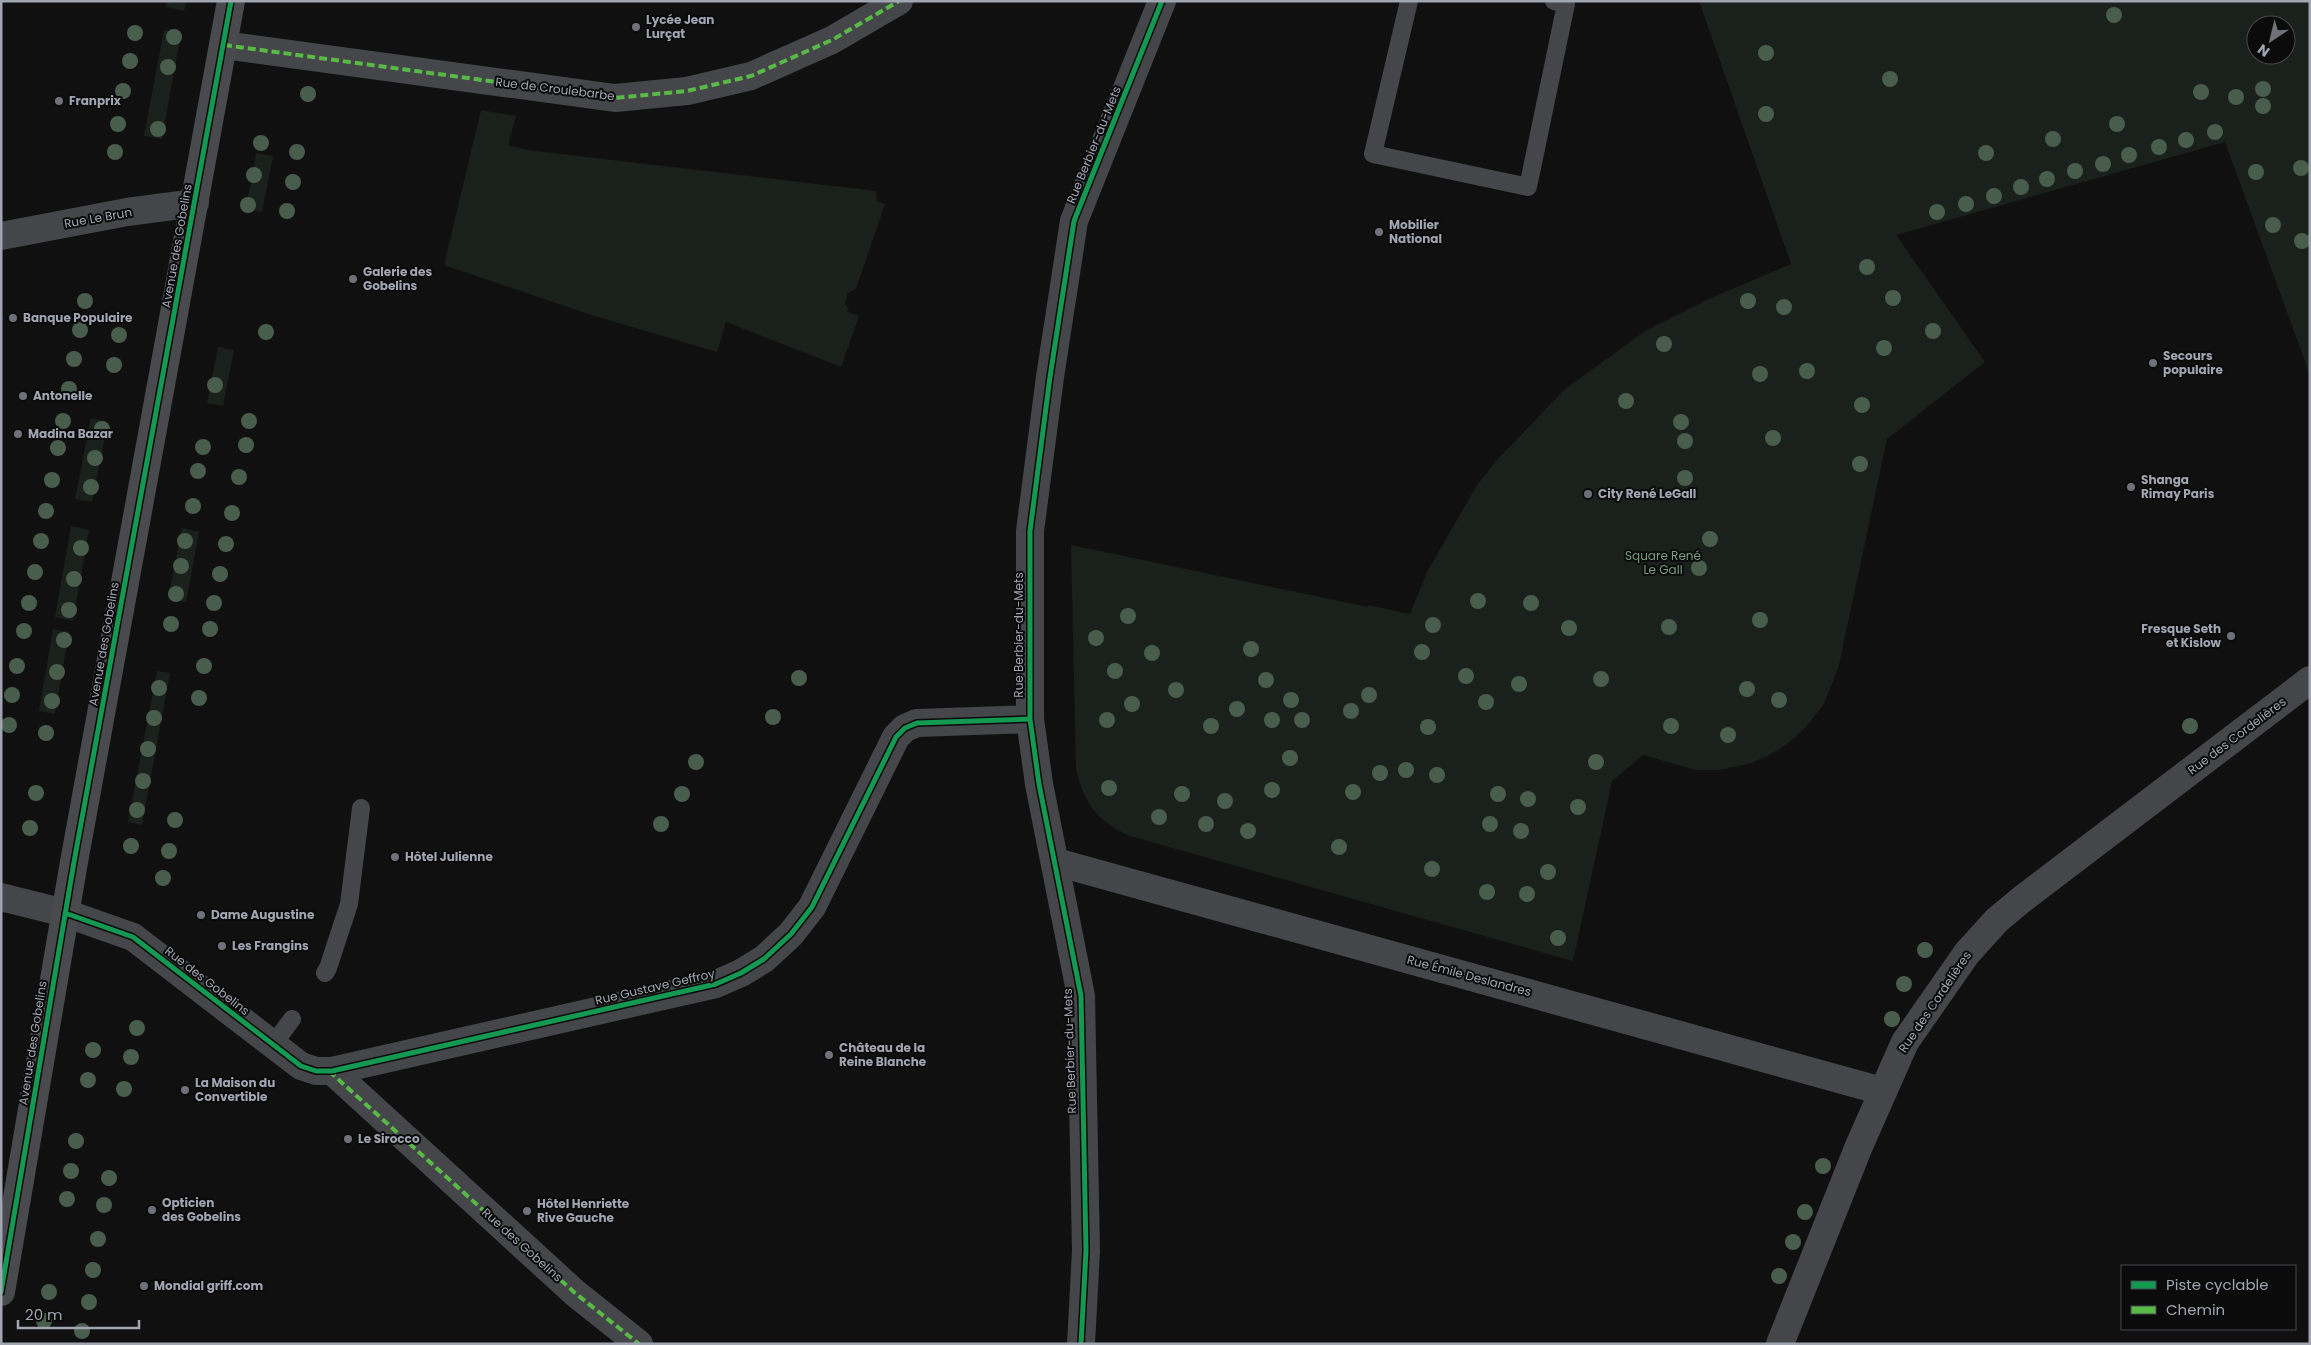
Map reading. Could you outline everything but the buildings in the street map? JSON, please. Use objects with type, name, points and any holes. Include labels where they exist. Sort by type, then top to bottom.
[{"type":"main road","name":"Avenue des Gobelins","points":[[1,1292],[66,913],[231,1]]},
{"type":"street","name":"Rue de Croulebarbe","points":[[224,45],[615,98],[687,92],[751,76],[832,40],[899,1]]},
{"type":"street","name":"Rue Berbier-du-Mets","points":[[1081,1344],[1086,1251],[1081,996],[1056,862],[1039,784],[1030,719],[1030,531],[1050,377],[1074,221],[1162,1]]},
{"type":"street","name":"Rue Le Brun","points":[[1,236],[127,212],[195,203]]},
{"type":"street","name":"Rue des Cordelières","points":[[1780,1344],[1882,1091],[1905,1042],[1967,953],[1997,920],[2021,900],[2310,680]]},
{"type":"street","name":"Rue Gustave Geffroy","points":[[332,1071],[716,984],[741,973],[764,959],[791,934],[812,907],[896,737],[905,728],[917,723],[1030,719]]},
{"type":"street","name":"Rue Émile Deslandres","points":[[1056,862],[1882,1091]]},
{"type":"street","name":"Rue des Gobelins","points":[[1,897],[66,913],[134,937],[301,1066],[316,1071],[332,1071],[575,1293],[640,1344]]},
{"type":"lane","points":[[1409,1],[1373,154],[1528,187],[1566,4],[1554,1]]},
{"type":"lane","points":[[325,973],[349,904],[361,808]]},
{"type":"lane","points":[[273,1045],[292,1019]]},
{"type":"green space","points":[[167,1],[186,1],[184,11],[166,7]]},
{"type":"green space","name":"Square René Le Gall","points":[[1699,1],[2310,1],[2310,375],[2225,142],[1896,235],[1985,362],[1887,439],[1839,665],[1824,704],[1805,728],[1787,744],[1768,756],[1748,764],[1719,770],[1696,770],[1643,755],[1612,781],[1573,961],[1130,836],[1109,824],[1094,810],[1088,802],[1076,770],[1071,545],[1368,607],[1368,605],[1410,614],[1427,572],[1477,485],[1497,460],[1564,390],[1645,331],[1711,298],[1791,264]]},
{"type":"green space","points":[[164,30],[181,33],[162,139],[144,136]]},
{"type":"green space","points":[[481,110],[516,116],[508,145],[527,150],[876,191],[877,201],[885,204],[856,289],[848,293],[845,304],[849,309],[847,312],[859,316],[841,367],[726,322],[717,352],[588,314],[444,265]]},
{"type":"green space","points":[[256,153],[273,156],[262,212],[246,209]]},
{"type":"green space","points":[[218,347],[234,350],[223,406],[207,403]]},
{"type":"green space","points":[[91,418],[108,422],[92,502],[75,499]]},
{"type":"green space","points":[[71,526],[89,530],[73,621],[55,617]]},
{"type":"green space","points":[[182,528],[199,532],[186,602],[168,599]]},
{"type":"green space","points":[[53,629],[69,632],[55,714],[39,711]]},
{"type":"green space","points":[[157,671],[170,673],[142,825],[128,822]]},
{"type":"marked path","points":[[224,45],[615,98],[687,91],[751,76],[832,40],[899,1]]},
{"type":"marked path","points":[[329,1071],[575,1293],[639,1344]]},
{"type":"cycle path","points":[[1,1292],[74,862],[231,1]]},
{"type":"cycle path","points":[[1081,1344],[1086,1251],[1081,996],[1039,784],[1030,719],[1030,531],[1050,377],[1074,221],[1162,1]]},
{"type":"cycle path","points":[[65,913],[133,937],[301,1066],[316,1071],[332,1071],[716,984],[741,973],[764,959],[791,934],[812,907],[896,737],[905,728],[917,723],[1030,719]]},
{"type":"place","name":"Lycée Jean Lurçat","points":[[636,27]]},
{"type":"place","name":"Franprix","points":[[59,101]]},
{"type":"place","name":"Mobilier National","points":[[1379,232]]},
{"type":"place","name":"Galerie des Gobelins","points":[[353,279]]},
{"type":"place","name":"Banque Populaire","points":[[13,318]]},
{"type":"place","name":"Secours populaire","points":[[2153,363]]},
{"type":"place","name":"Antonelle","points":[[23,396]]},
{"type":"place","name":"Madina Bazar","points":[[18,434]]},
{"type":"place","name":"Shanga Rimay Paris","points":[[2131,487]]},
{"type":"place","name":"City René LeGall","points":[[1588,494]]},
{"type":"place","name":"Fresque Seth et Kislow","points":[[2231,636]]},
{"type":"place","name":"Hôtel Julienne","points":[[395,857]]},
{"type":"place","name":"Dame Augustine","points":[[201,915]]},
{"type":"place","name":"Les Frangins","points":[[222,946]]},
{"type":"place","name":"Château de la Reine Blanche","points":[[829,1055]]},
{"type":"place","name":"La Maison du Convertible","points":[[185,1090]]},
{"type":"place","name":"Le Sirocco","points":[[348,1139]]},
{"type":"place","name":"Opticien des Gobelins","points":[[152,1210]]},
{"type":"place","name":"Hôtel Henriette Rive Gauche","points":[[527,1211]]},
{"type":"place","name":"Mondial griff.com","points":[[144,1286]]}]
